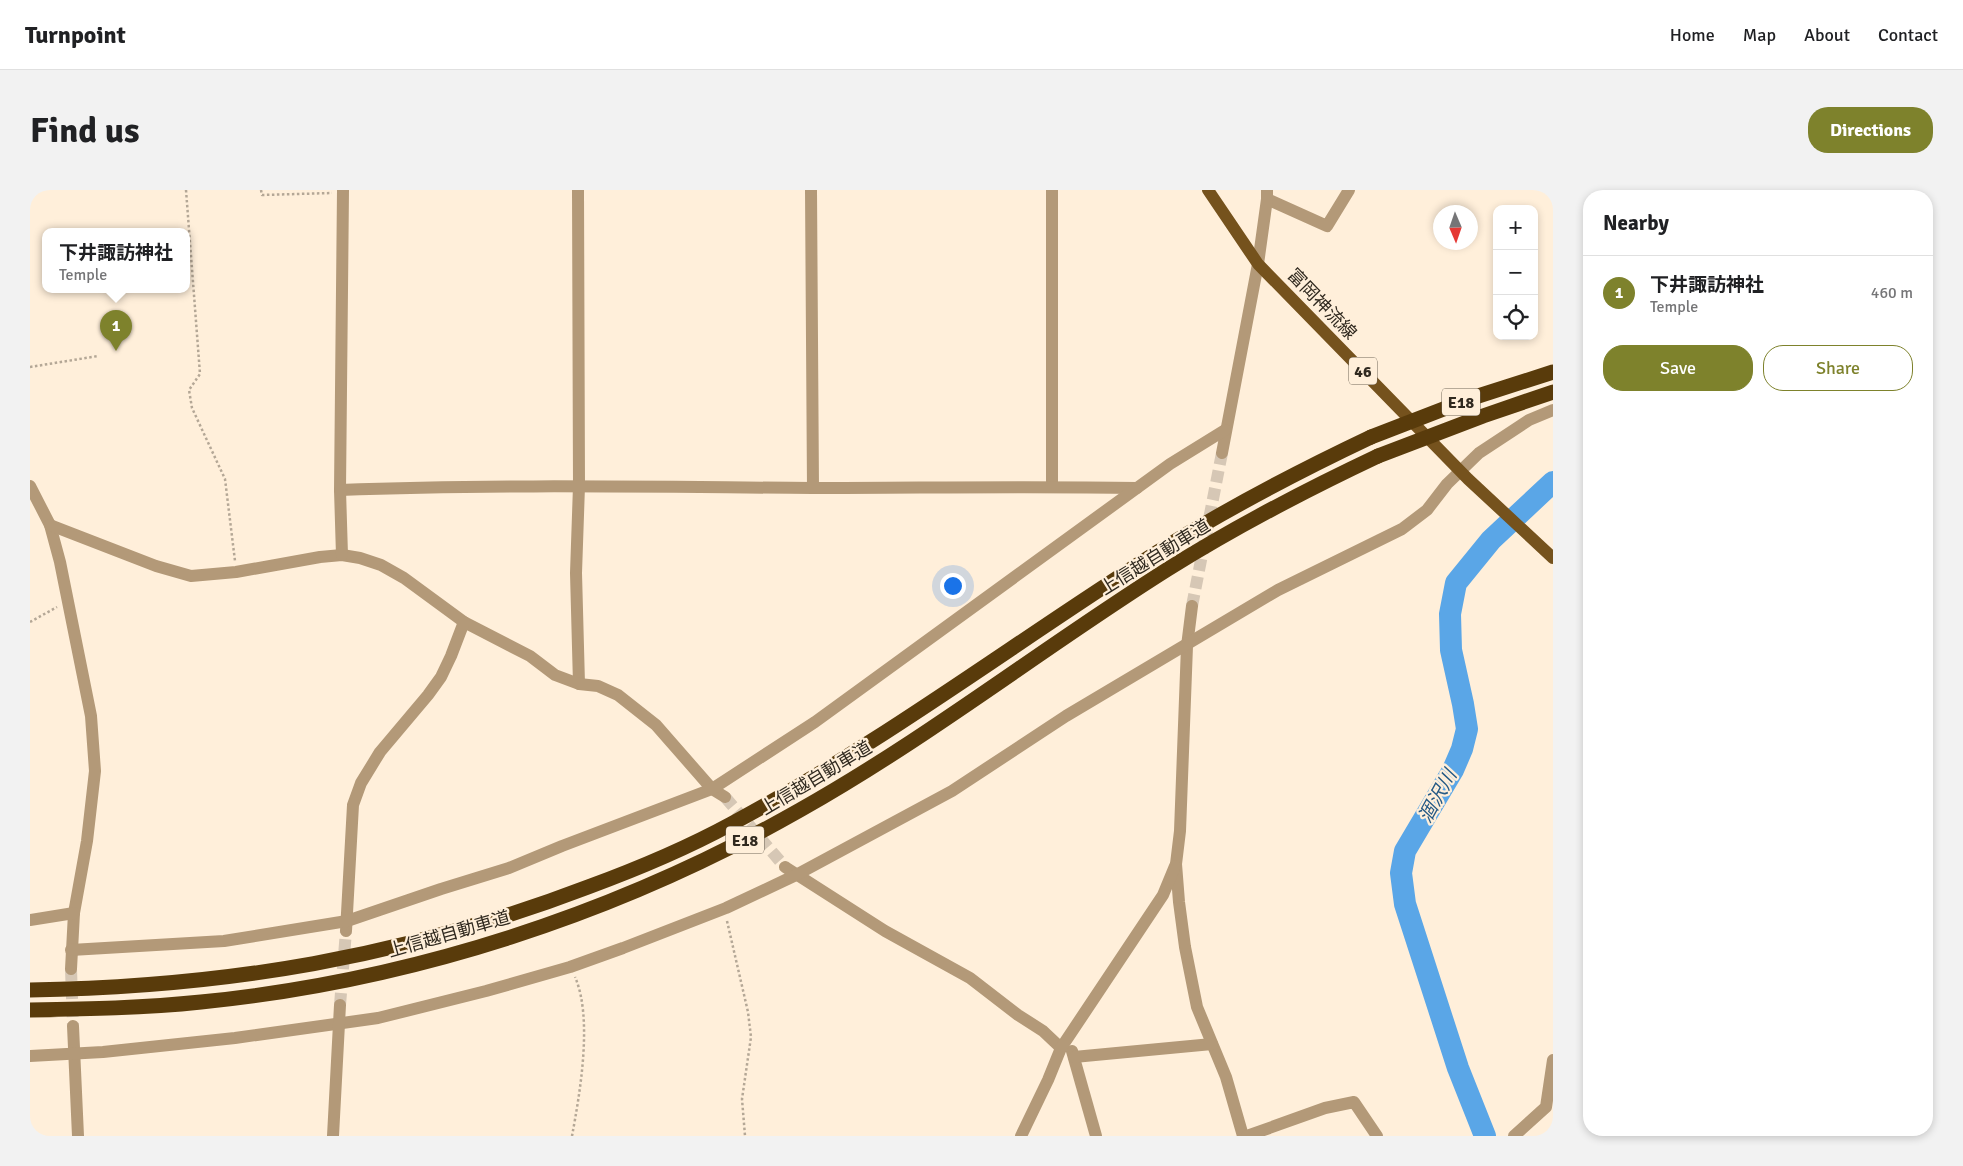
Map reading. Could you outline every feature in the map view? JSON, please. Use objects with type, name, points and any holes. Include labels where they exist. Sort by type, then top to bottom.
[{"type":"highway","name":"上信越自動車道","points":[[30,990],[85,989],[196,981],[248,976],[307,966],[405,945],[493,921],[610,879],[728,826],[784,795],[894,726],[1141,563],[1268,487],[1371,438],[1472,398],[1553,372]]},
{"type":"highway","name":"上信越自動車道","points":[[30,1010],[132,1008],[202,1002],[321,985],[380,973],[504,939],[624,896],[683,871],[801,810],[917,738],[1167,570],[1273,508],[1378,456],[1458,425],[1553,392]]},
{"type":"main road","name":"富岡神流線","points":[[1208,190],[1258,264],[1464,475],[1551,556]]},
{"type":"street","points":[[578,190],[579,486],[576,573],[579,684]]},
{"type":"street","points":[[811,190],[813,488]]},
{"type":"street","points":[[1052,190],[1052,486]]},
{"type":"street","points":[[1222,453],[1258,264],[1267,194],[1327,226],[1349,190]]},
{"type":"street","points":[[342,555],[340,490],[343,192]]},
{"type":"street","points":[[30,1056],[73,1054],[235,1038],[338,1025],[396,1014],[570,967],[726,908],[796,875],[952,791],[1066,716],[1187,646],[1278,590],[1402,529],[1427,510],[1447,484],[1464,475],[1479,453],[1508,432],[1529,420],[1553,410]]},
{"type":"street","points":[[71,950],[224,941],[346,926],[441,889],[509,868],[712,789],[815,722],[1136,488],[1170,464],[1225,430]]},
{"type":"street","points":[[30,486],[50,525],[60,562],[91,716],[95,772],[74,913],[70,968]]},
{"type":"street","points":[[340,490],[579,486],[813,488],[1052,486],[1136,488]]},
{"type":"street","points":[[50,525],[156,566],[191,576],[236,572],[320,557],[342,555],[382,565],[404,578],[464,622],[530,656],[556,675],[579,684],[598,686],[618,695],[656,725],[712,789],[725,797]]},
{"type":"street","points":[[1192,606],[1187,646],[1180,831],[1176,864],[1185,948],[1197,1007],[1226,1077],[1245,1136],[1325,1108],[1354,1102],[1377,1136]]},
{"type":"street","points":[[346,926],[353,805],[361,783],[380,752],[441,677],[464,622]]},
{"type":"street","points":[[1021,1136],[1064,1043],[1163,895],[1176,864]]},
{"type":"street","points":[[785,867],[885,931],[970,978],[1018,1015],[1064,1043],[1074,1057],[1096,1136]]},
{"type":"street","points":[[30,920],[74,913]]},
{"type":"street","points":[[333,1136],[340,1005]]},
{"type":"street","points":[[72,1026],[78,1136]]},
{"type":"street","points":[[1074,1057],[1212,1044]]},
{"type":"street","points":[[1514,1136],[1546,1107],[1553,1060]]},
{"type":"path","points":[[186,190],[189,228]]},
{"type":"path","points":[[261,190],[262,195],[343,192]]},
{"type":"path","points":[[190,243],[200,374],[189,390],[192,408],[226,479],[236,572]]},
{"type":"path","points":[[30,367],[98,356]]},
{"type":"path","points":[[30,622],[68,602]]},
{"type":"path","points":[[726,908],[748,1012],[751,1037],[742,1099],[745,1136]]},
{"type":"path","points":[[570,967],[580,988],[584,1041],[580,1093],[572,1136]]},
{"type":"waterway","name":"涸沢川","points":[[1485,1136],[1458,1068],[1405,904],[1401,873],[1405,851],[1453,770],[1462,749],[1467,729],[1451,650],[1450,614],[1456,583],[1491,540],[1553,482]]},
{"type":"tunnel","points":[[1192,606],[1222,453]]},
{"type":"tunnel","points":[[725,797],[785,867]]},
{"type":"tunnel","points":[[340,1005],[346,931]]},
{"type":"tunnel","points":[[71,969],[73,1026]]},
{"type":"place","name":"下井諏訪神社","points":[[116,351]]}]
